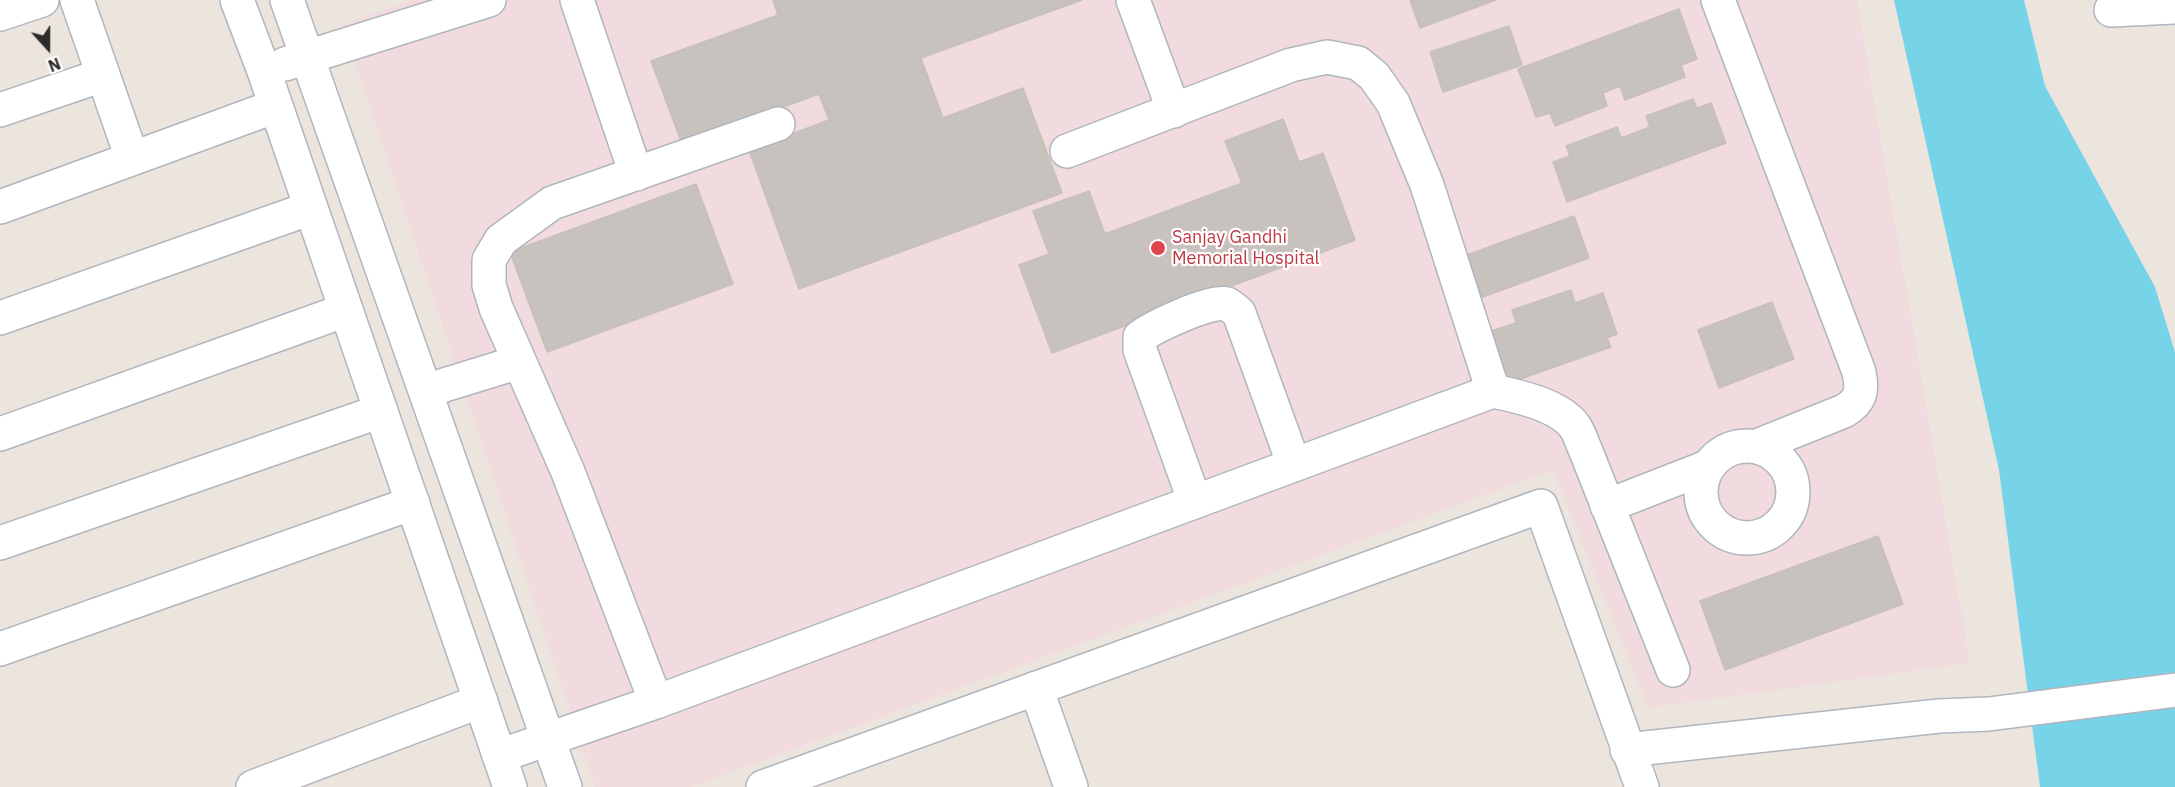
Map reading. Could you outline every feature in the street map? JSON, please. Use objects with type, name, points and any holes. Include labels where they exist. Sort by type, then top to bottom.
[{"type":"street","points":[[0,14],[42,0]]},
{"type":"street","points":[[77,0],[132,158]]},
{"type":"street","points":[[237,0],[264,71],[510,787]]},
{"type":"street","points":[[287,0],[565,787]]},
{"type":"street","points":[[264,71],[489,0]]},
{"type":"street","points":[[577,0],[636,174]]},
{"type":"street","points":[[1134,0],[1174,111]]},
{"type":"street","points":[[1718,0],[1855,361],[1861,383],[1861,396],[1855,405],[1758,446]]},
{"type":"street","points":[[2111,10],[2175,7]]},
{"type":"street","points":[[1067,151],[1291,65],[1327,57],[1358,63],[1374,76],[1393,103],[1427,185],[1493,391]]},
{"type":"street","points":[[0,110],[103,75]]},
{"type":"street","points":[[0,207],[276,106]]},
{"type":"street","points":[[656,702],[568,471],[519,362],[489,285],[489,260],[501,240],[552,203],[778,124]]},
{"type":"street","points":[[0,318],[311,208]]},
{"type":"street","points":[[1195,502],[1140,350],[1140,337],[1149,330],[1210,305],[1227,304],[1239,312],[1294,465]]},
{"type":"street","points":[[0,434],[346,310]]},
{"type":"street","points":[[425,391],[519,362]]},
{"type":"street","points":[[499,756],[656,702],[1493,391],[1530,399],[1552,409],[1574,425],[1673,670]]},
{"type":"street","points":[[0,543],[381,411]]},
{"type":"street","points":[[1743,445],[1758,446],[1769,450],[1779,457],[1792,478],[1793,502],[1788,514],[1772,531],[1760,536],[1734,537],[1721,531],[1710,521],[1703,509],[1700,495],[1701,481],[1707,467],[1729,449],[1743,445]]},
{"type":"street","points":[[1607,506],[1707,467]]},
{"type":"street","points":[[0,649],[413,503]]},
{"type":"street","points":[[763,787],[1541,506],[1642,787]]},
{"type":"street","points":[[437,573],[483,555]]},
{"type":"street","points":[[1036,688],[1070,787]]},
{"type":"street","points":[[1628,750],[1940,716],[1989,714],[2175,690]]},
{"type":"street","points":[[253,787],[481,700]]},
{"type":"shaded area","name":"Sanjay Gandhi Memorial Hospital","points":[[411,0],[1857,0],[1970,663],[1648,708],[1553,470],[691,787],[595,787],[343,25]]},
{"type":"water","points":[[1894,0],[2024,0],[2045,86],[2155,287],[2175,352],[2175,787],[2040,787],[1999,470]]},
{"type":"building","points":[[773,0],[1082,0],[921,58],[943,118],[1023,88],[1062,193],[799,289],[749,150],[829,120],[819,94],[682,144],[651,61],[778,15]]},
{"type":"building","points":[[1410,0],[1496,0],[1420,28]]},
{"type":"building","points":[[1679,9],[1697,59],[1681,65],[1685,77],[1625,100],[1620,86],[1603,93],[1607,106],[1555,126],[1550,113],[1536,117],[1518,69]]},
{"type":"building","points":[[1509,26],[1522,65],[1443,92],[1430,52]]},
{"type":"building","points":[[1693,99],[1697,108],[1711,103],[1726,143],[1567,202],[1553,162],[1570,156],[1566,146],[1617,127],[1621,138],[1650,127],[1646,116]]},
{"type":"building","points":[[1283,119],[1299,162],[1323,153],[1355,240],[1052,353],[1019,265],[1049,254],[1033,211],[1089,191],[1105,234],[1242,183],[1225,141]]},
{"type":"building","points":[[696,184],[733,284],[547,352],[510,252]]},
{"type":"building","points":[[1574,216],[1589,258],[1480,298],[1464,256]]},
{"type":"building","points":[[1571,290],[1575,303],[1603,293],[1617,334],[1607,338],[1611,347],[1506,384],[1488,332],[1516,323],[1512,310]]},
{"type":"building","points":[[1772,302],[1794,359],[1719,388],[1698,330]]},
{"type":"building","points":[[1878,536],[1903,604],[1725,670],[1700,601]]},
{"type":"place","name":"Sanjay Gandhi Memorial Hospital","points":[[1158,248]]}]
